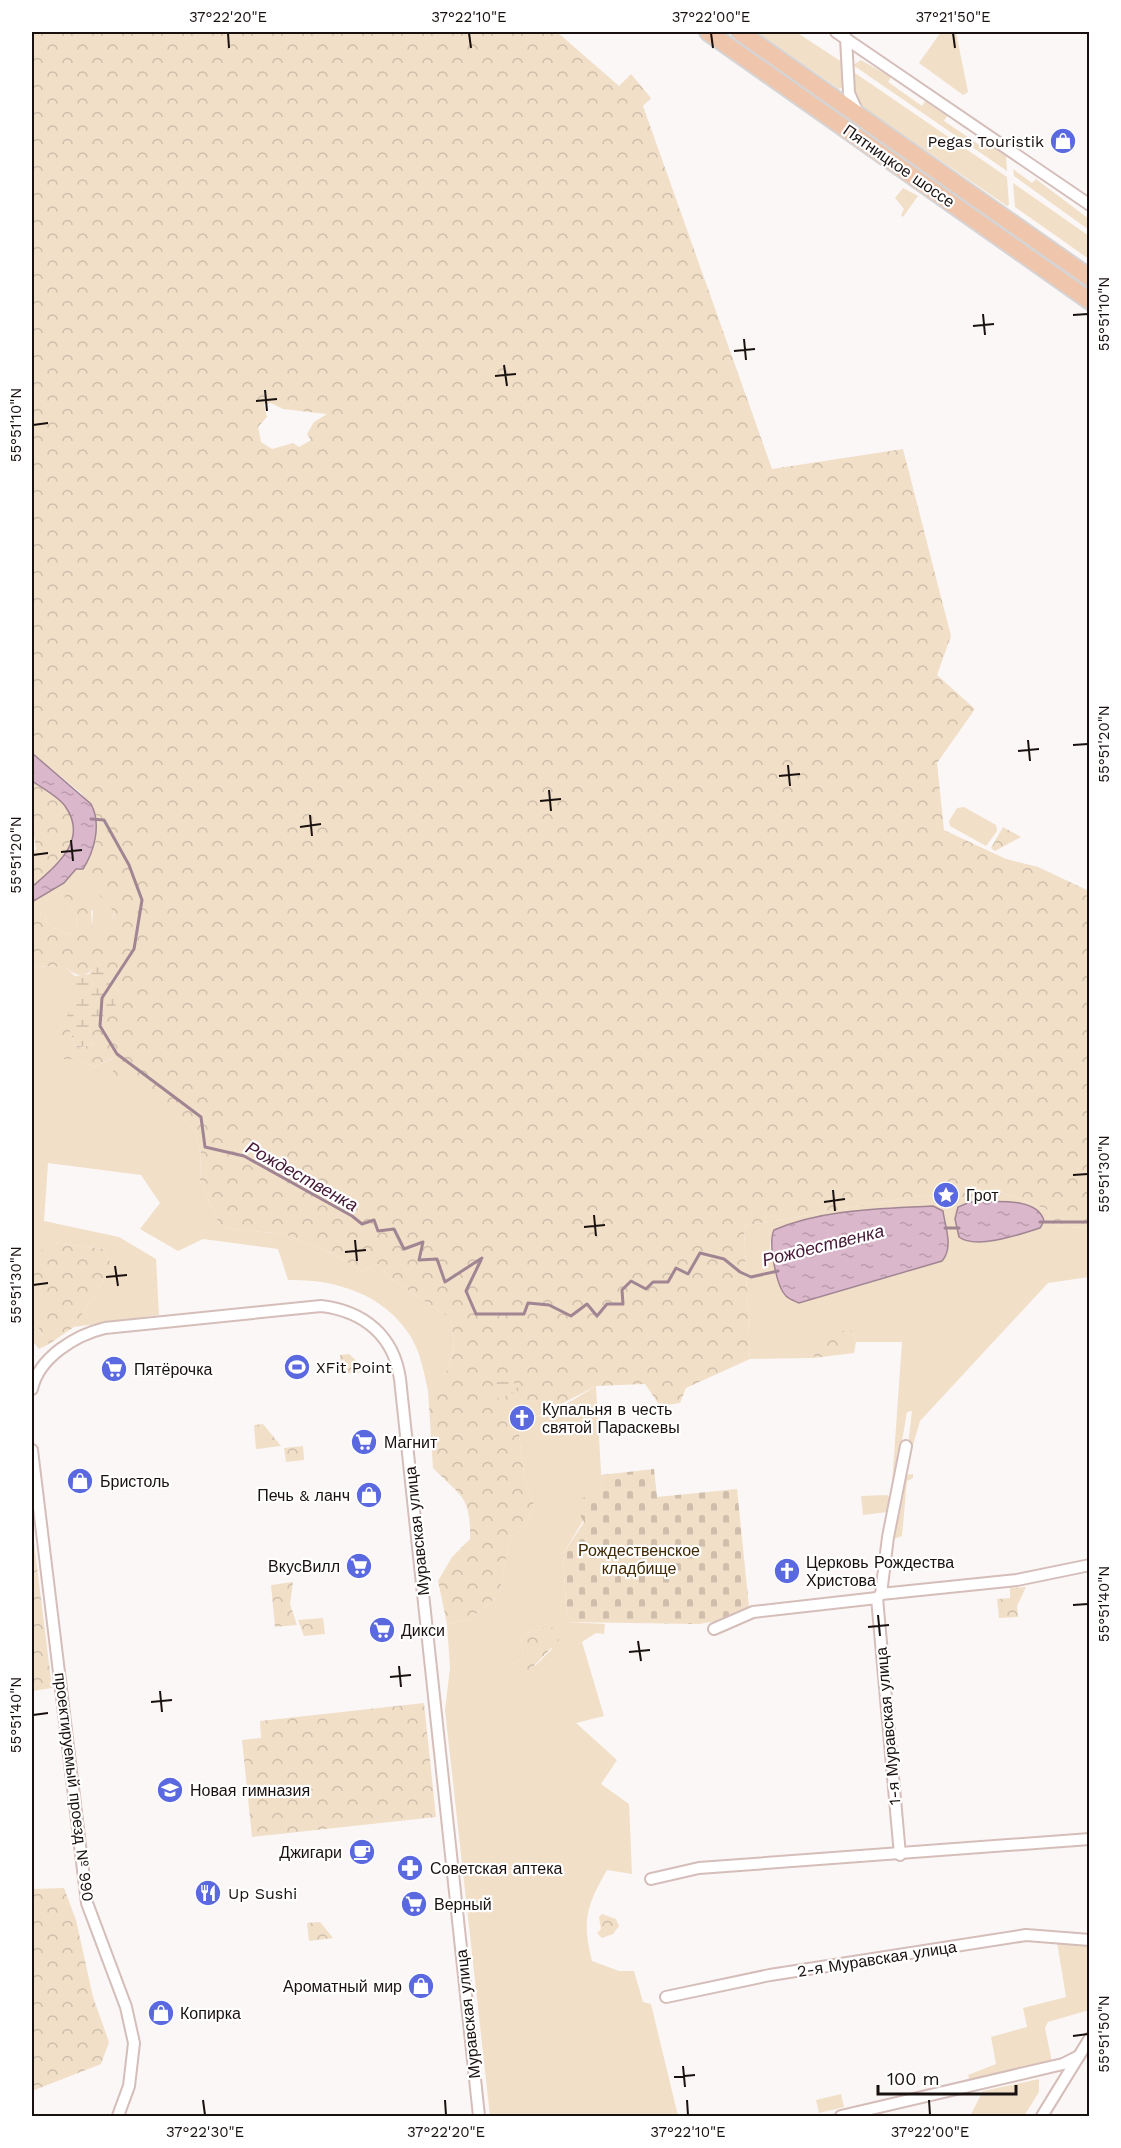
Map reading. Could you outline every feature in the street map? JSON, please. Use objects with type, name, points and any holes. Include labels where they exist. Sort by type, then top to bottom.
[{"type":"main road","name":"Пятницкое шоссе","points":[[708,32],[1089,301]]},
{"type":"main road","name":"Пятницкое шоссе","points":[[740,32],[1089,278]]},
{"type":"street","points":[[836,32],[1089,205]]},
{"type":"street","points":[[846,39],[849,93],[860,116]]},
{"type":"street","name":"Муравская улица","points":[[32,1389],[43,1366],[69,1343],[84,1333],[105,1328],[321,1305],[354,1313],[381,1333],[392,1346],[398,1361],[479,2116]]},
{"type":"street","name":"1-я Муравская улица","points":[[900,1855],[879,1596],[906,1446]]},
{"type":"street","name":"проектируемый проезд № 990","points":[[32,1450],[87,1903],[126,2007],[134,2043],[129,2086],[118,2116]]},
{"type":"street","points":[[714,1629],[753,1612],[1017,1580],[1089,1565]]},
{"type":"street","points":[[651,1879],[699,1868],[900,1855],[1089,1839]]},
{"type":"street","name":"2-я Муравская улица","points":[[666,1997],[770,1975],[1026,1935],[1089,1940]]},
{"type":"street","points":[[1042,2116],[1089,2038]]},
{"type":"street","points":[[841,2116],[1054,2067],[1071,2062],[1079,2056]]},
{"type":"green space","points":[[32,32],[557,32],[619,86],[631,74],[651,98],[643,106],[772,469],[903,449],[951,636],[937,675],[975,709],[937,763],[944,830],[1006,859],[1038,867],[1089,891],[1089,1228],[1051,1226],[1048,1210],[1005,1194],[959,1198],[924,1195],[744,1226],[750,1359],[686,1388],[680,1403],[660,1406],[645,1384],[596,1386],[536,1417],[519,1436],[525,1481],[534,1505],[528,1523],[510,1541],[499,1595],[470,1619],[447,1624],[438,1581],[452,1557],[470,1539],[466,1505],[457,1491],[433,1468],[428,1391],[444,1375],[452,1359],[453,1340],[450,1318],[390,1278],[378,1264],[362,1271],[331,1253],[284,1234],[221,1228],[200,1182],[201,1153],[194,1129],[143,1082],[113,1080],[113,1058],[94,1067],[76,1059],[64,1059],[54,1040],[58,1035],[59,1022],[66,1020],[76,1048],[94,1044],[89,1027],[119,994],[97,962],[87,974],[83,975],[75,974],[65,967],[32,966],[32,915],[38,911],[45,915],[46,922],[58,930],[69,934],[74,933],[78,930],[76,916],[64,898],[67,892],[74,889],[89,904],[92,926],[105,932],[115,913],[76,869],[88,860],[93,850],[94,810],[81,793],[32,753]],"holes":[[[271,403],[283,409],[327,414],[314,422],[307,434],[311,440],[299,447],[293,443],[272,449],[261,442],[258,427],[267,417],[264,404]]]},
{"type":"green space","points":[[757,32],[796,32],[845,64],[844,86],[839,89]]},
{"type":"green space","points":[[941,32],[956,32],[968,92],[963,95],[919,63]]},
{"type":"green space","points":[[861,60],[891,77],[888,82],[922,106],[925,101],[947,116],[944,121],[984,148],[988,143],[1006,155],[1007,171],[853,65]]},
{"type":"green space","points":[[852,71],[1007,177],[1009,205],[1007,206],[854,101]]},
{"type":"green space","points":[[1013,169],[1032,183],[1036,179],[1089,219],[1089,230],[1014,176]]},
{"type":"green space","points":[[1013,183],[1089,236],[1089,259],[1015,207]]},
{"type":"green space","points":[[903,188],[918,196],[903,217],[901,215],[904,209],[895,198]]},
{"type":"green space","points":[[32,781],[62,802],[72,819],[73,831],[71,842],[59,862],[32,887],[32,853],[36,849],[32,824]]},
{"type":"green space","points":[[964,807],[996,825],[997,831],[986,846],[950,826],[949,821],[957,808]]},
{"type":"green space","points":[[1003,827],[1021,837],[995,851],[991,848]]},
{"type":"green space","points":[[76,869],[115,912],[105,933],[92,926],[93,911],[68,904],[76,916],[78,930],[74,933],[69,934],[58,930],[46,922],[45,915],[38,911],[32,915],[32,902],[64,883]]},
{"type":"green space","points":[[97,962],[119,994],[112,1016],[89,1027],[94,1044],[76,1048],[66,1020],[74,994],[75,976],[89,974]]},
{"type":"green space","points":[[32,966],[65,967],[75,976],[83,977],[64,1059],[76,1059],[94,1067],[114,1058],[113,1080],[143,1081],[194,1129],[201,1153],[200,1182],[221,1228],[284,1234],[331,1253],[362,1271],[378,1264],[390,1278],[450,1318],[453,1340],[452,1359],[437,1383],[428,1391],[419,1354],[413,1340],[398,1320],[371,1299],[356,1291],[323,1282],[288,1280],[278,1249],[203,1239],[178,1251],[140,1229],[160,1203],[141,1175],[48,1163],[44,1221],[119,1237],[156,1259],[159,1315],[74,1327],[112,1267],[105,1249],[53,1243],[39,1268],[32,1256]]},
{"type":"green space","points":[[1005,1194],[1048,1210],[1051,1226],[1089,1228],[1089,1277],[1048,1283],[920,1421],[911,1452],[907,1453],[912,1411],[907,1412],[895,1482],[892,1484],[902,1342],[856,1342],[852,1331],[813,1343],[814,1358],[750,1359],[744,1226],[924,1195],[959,1198]],"holes":[[[970,1202],[1032,1206],[955,1219],[958,1206]],[[933,1206],[943,1211],[942,1261],[799,1303],[776,1269],[770,1250],[774,1230],[832,1214]]]},
{"type":"green space","points":[[53,1243],[105,1249],[112,1267],[74,1327],[49,1344],[38,1330],[50,1308],[39,1292],[32,1292],[32,1256],[39,1267],[41,1251]]},
{"type":"green space","points":[[32,1292],[39,1292],[51,1308],[38,1330],[49,1344],[39,1349],[32,1341]]},
{"type":"green space","points":[[830,1331],[852,1331],[856,1342],[854,1353],[814,1358],[810,1337]]},
{"type":"green space","points":[[349,1354],[362,1366],[362,1372],[342,1374],[340,1355]]},
{"type":"green space","points":[[512,1381],[520,1390],[499,1399],[493,1392],[497,1382]]},
{"type":"green space","points":[[596,1386],[602,1489],[563,1554],[567,1622],[605,1624],[604,1634],[596,1633],[582,1642],[604,1716],[576,1723],[617,1760],[601,1784],[629,1804],[632,1874],[607,1870],[590,1904],[587,1935],[592,1961],[619,1971],[634,1971],[643,2002],[651,2004],[678,2116],[490,2116],[445,1710],[450,1668],[447,1624],[470,1619],[499,1595],[510,1541],[528,1523],[534,1505],[525,1481],[519,1436],[536,1417],[563,1406]],"holes":[[[545,1628],[552,1649],[535,1666],[512,1664],[523,1658],[521,1635]]]},
{"type":"green space","points":[[263,1424],[281,1446],[256,1449],[254,1425]]},
{"type":"green space","points":[[303,1446],[304,1460],[286,1462],[284,1448]]},
{"type":"green space","name":"Рождественское кладбище","points":[[654,1469],[657,1497],[737,1489],[749,1607],[717,1621],[699,1624],[567,1622],[563,1554],[584,1522],[578,1511],[581,1499],[602,1489],[601,1475]]},
{"type":"green space","points":[[913,1474],[913,1478],[907,1481],[902,1536],[894,1539],[904,1475]]},
{"type":"green space","points":[[887,1495],[892,1499],[888,1512],[863,1515],[861,1496]]},
{"type":"green space","points":[[32,1542],[34,1542],[52,1688],[32,1691]]},
{"type":"green space","points":[[293,1582],[290,1604],[297,1625],[275,1627],[271,1585]]},
{"type":"green space","points":[[1026,1587],[1017,1606],[1018,1617],[999,1618],[997,1599],[1010,1598],[1010,1588]]},
{"type":"green space","points":[[323,1618],[325,1634],[304,1636],[298,1620]]},
{"type":"green space","points":[[545,1628],[557,1628],[559,1640],[526,1674],[515,1675],[512,1664],[523,1658],[521,1635]]},
{"type":"green space","points":[[424,1703],[436,1817],[252,1837],[242,1740],[261,1738],[260,1721]]},
{"type":"green space","points":[[64,1888],[76,1920],[93,1997],[109,2042],[101,2064],[32,2091],[32,1889]]},
{"type":"green space","points":[[602,1914],[616,1919],[619,1926],[613,1934],[602,1938],[597,1933],[601,1929],[599,1917]]},
{"type":"green space","points":[[320,1922],[333,1938],[309,1941],[307,1923]]},
{"type":"green space","points":[[1057,1942],[1089,1945],[1089,2010],[1048,2022],[1045,2028],[1052,2062],[970,2081],[968,2075],[996,2064],[991,2037],[1027,2027],[1023,2008],[1066,1997]]},
{"type":"green space","points":[[1039,2079],[1039,2092],[1024,2116],[970,2116],[983,2091]]},
{"type":"green space","points":[[841,2094],[844,2107],[819,2113],[816,2100]]},
{"type":"water","points":[[32,753],[91,804],[96,829],[93,846],[83,869],[76,869],[64,883],[32,902],[32,887],[59,862],[71,842],[73,831],[72,819],[62,802],[32,781]]},
{"type":"water","points":[[1001,1201],[1023,1204],[1033,1207],[1044,1221],[1040,1228],[1011,1237],[976,1242],[967,1241],[959,1237],[955,1219],[958,1207],[970,1202]]},
{"type":"water","points":[[933,1206],[943,1211],[947,1230],[948,1250],[942,1261],[799,1303],[782,1291],[776,1274],[773,1254],[774,1230],[832,1214]]},
{"type":"waterway","name":"Рождественка","points":[[91,819],[104,820],[129,865],[142,900],[134,949],[102,998],[100,1026],[117,1054],[201,1117],[205,1147],[244,1156],[352,1216],[362,1224],[374,1220],[378,1231],[394,1229],[404,1249],[423,1242],[419,1260],[437,1259],[445,1282],[482,1258]]},
{"type":"waterway","name":"Рождественка","points":[[1040,1222],[1090,1222]]},
{"type":"waterway","name":"Рождественка","points":[[945,1228],[959,1228]]},
{"type":"waterway","name":"Рождественка","points":[[481,1260],[466,1291],[476,1314],[524,1314],[528,1303],[549,1305],[571,1316],[587,1304],[597,1316],[607,1304],[623,1304],[622,1290],[631,1281],[646,1289],[653,1282],[668,1282],[676,1268],[688,1274],[700,1253],[724,1259],[740,1272],[751,1277],[778,1271]]},
{"type":"place","name":"Pegas Touristik","points":[[1063,141]]},
{"type":"place","name":"Грот","points":[[946,1195]]},
{"type":"place","name":"XFit Point","points":[[297,1367]]},
{"type":"place","name":"Пятёрочка","points":[[114,1369]]},
{"type":"place","name":"Купальня в честь святой Параскевы","points":[[522,1418]]},
{"type":"place","name":"Магнит","points":[[364,1442]]},
{"type":"place","name":"Бристоль","points":[[80,1481]]},
{"type":"place","name":"Печь & ланч","points":[[369,1495]]},
{"type":"place","name":"ВкусВилл","points":[[359,1566]]},
{"type":"place","name":"Церковь Рождества Христова","points":[[787,1571]]},
{"type":"place","name":"Дикси","points":[[382,1630]]},
{"type":"place","name":"Новая гимназия","points":[[170,1790]]},
{"type":"place","name":"Джигари","points":[[362,1852]]},
{"type":"place","name":"Советская аптека","points":[[410,1868]]},
{"type":"place","name":"Up Sushi","points":[[208,1893]]},
{"type":"place","name":"Верный","points":[[414,1904]]},
{"type":"place","name":"Ароматный мир","points":[[421,1986]]},
{"type":"place","name":"Копирка","points":[[161,2013]]}]
